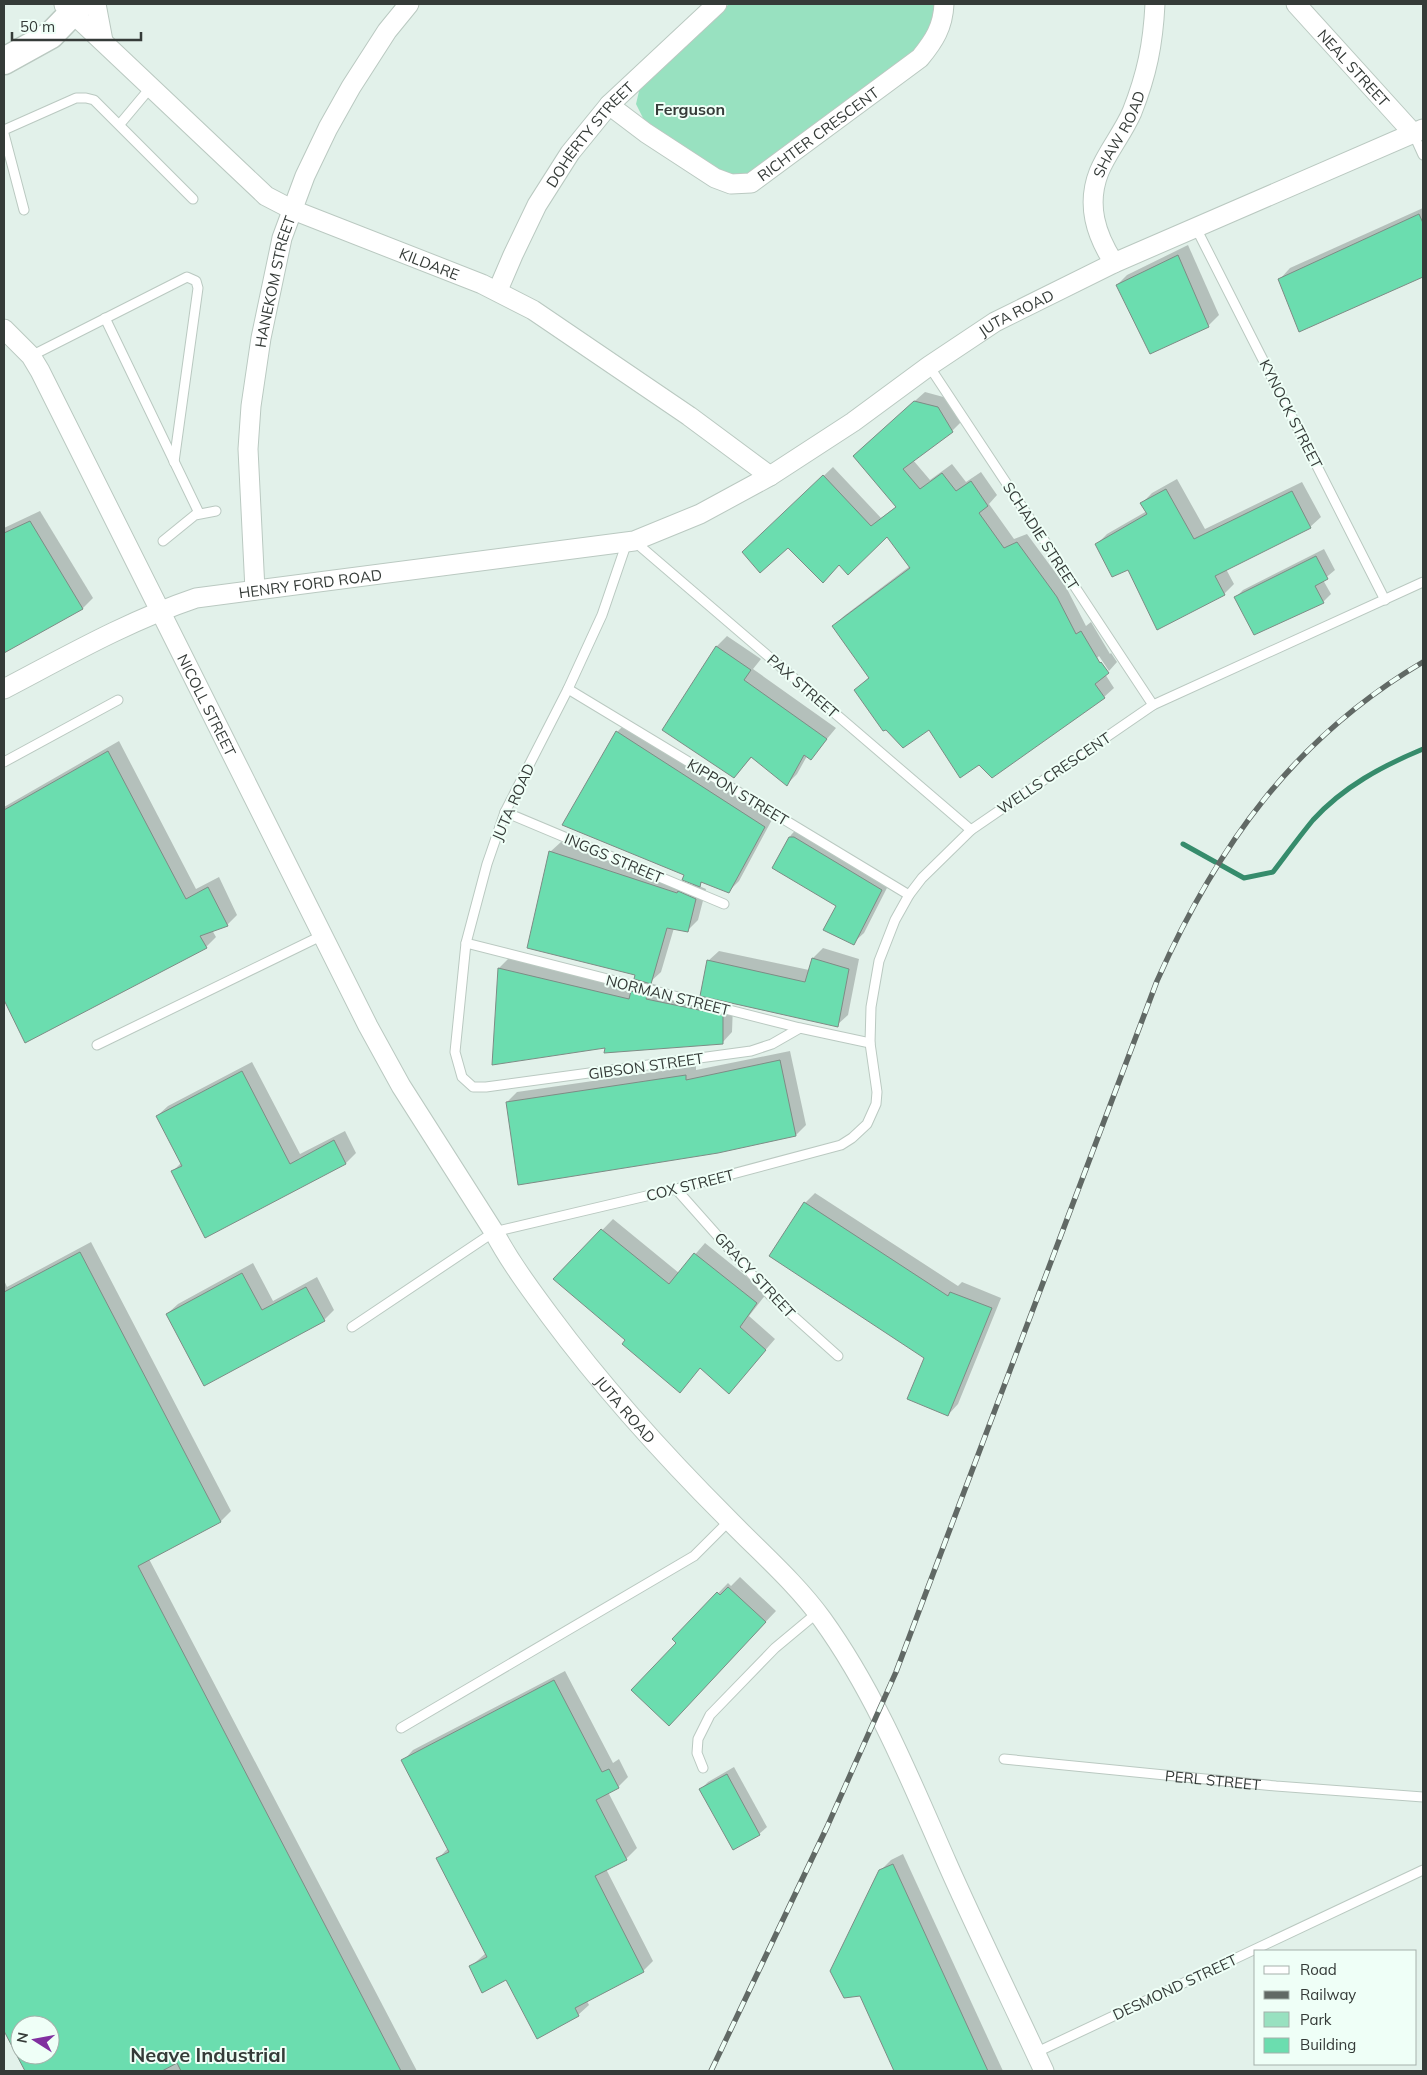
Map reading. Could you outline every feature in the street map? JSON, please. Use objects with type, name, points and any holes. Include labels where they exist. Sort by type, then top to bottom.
[{"type":"street","name":"HANEKOM STREET","points":[[255,590],[248,449],[251,406],[254,374],[282,238],[305,176],[328,128],[351,87],[387,31],[409,4]]},
{"type":"street","name":"DOHERTY STREET","points":[[498,290],[538,205],[570,153],[609,105],[717,4]]},
{"type":"street","name":"RICHTER CRESCENT","points":[[609,105],[646,133],[715,178],[731,184],[751,183],[920,58],[936,38],[941,24],[944,4]]},
{"type":"street","name":"SHAW ROAD","points":[[1114,263],[1101,242],[1094,218],[1093,205],[1099,172],[1132,113],[1149,61],[1155,4]]},
{"type":"street","name":"NEAL STREET","points":[[1296,4],[1418,131]]},
{"type":"street","name":"KILDARE","points":[[78,6],[103,40],[266,196],[292,210],[498,290],[533,310],[613,364],[689,416],[770,476]]},
{"type":"street","points":[[4,61],[51,35],[78,6]]},
{"type":"street","name":"JUTA ROAD","points":[[631,542],[700,514],[770,476],[853,422],[929,366],[995,322],[1114,263],[1418,131]]},
{"type":"street","name":"NICOLL STREET","points":[[4,329],[31,356],[322,935],[401,1086]]},
{"type":"street","name":"HENRY FORD ROAD","points":[[4,689],[104,636],[160,610],[196,598],[631,542]]},
{"type":"street","name":"JUTA ROAD","points":[[401,1086],[519,1274],[612,1396],[729,1521],[770,1560],[817,1613],[849,1658],[880,1711],[976,1927],[1036,2053]]},
{"type":"street","points":[[1036,2053],[1044,2071]]},
{"type":"lane","points":[[120,124],[151,87]]},
{"type":"lane","points":[[4,130],[76,98],[94,100],[193,199]]},
{"type":"lane","points":[[1418,131],[1423,155]]},
{"type":"lane","points":[[4,134],[24,210]]},
{"type":"lane","name":"KYNOCK STREET","points":[[1196,228],[1385,600]]},
{"type":"lane","points":[[31,356],[187,277],[196,281],[198,288],[174,462]]},
{"type":"lane","points":[[105,318],[199,513]]},
{"type":"lane","name":"SCHADIE STREET","points":[[929,366],[1153,705]]},
{"type":"lane","points":[[162,541],[199,513],[216,511]]},
{"type":"lane","name":"JUTA ROAD","points":[[486,1087],[473,1087],[462,1077],[457,1061],[456,1032],[466,943],[487,864],[505,812],[568,689],[602,614],[631,542]]},
{"type":"lane","name":"PAX STREET","points":[[631,542],[971,830]]},
{"type":"lane","name":"WELLS CRESCENT","points":[[873,1114],[877,1092],[870,1043],[871,1007],[879,961],[895,920],[909,895],[922,878],[971,830],[1153,705],[1423,582]]},
{"type":"lane","name":"KIPPON STREET","points":[[568,689],[909,895]]},
{"type":"lane","points":[[4,762],[118,700]]},
{"type":"lane","name":"INGGS STREET","points":[[505,812],[724,904]]},
{"type":"lane","points":[[97,1045],[322,935]]},
{"type":"lane","name":"NORMAN STREET","points":[[466,943],[800,1028],[870,1043]]},
{"type":"lane","name":"GIBSON STREET","points":[[486,1087],[751,1051],[767,1046],[800,1028]]},
{"type":"lane","name":"COX STREET","points":[[494,1232],[676,1189],[841,1145],[859,1132],[873,1114]]},
{"type":"lane","name":"GRACY STREET","points":[[676,1189],[771,1296],[838,1356]]},
{"type":"lane","points":[[352,1327],[494,1232]]},
{"type":"lane","points":[[401,1728],[694,1556],[729,1521]]},
{"type":"lane","points":[[703,1768],[697,1753],[698,1739],[710,1715],[775,1648],[817,1613]]},
{"type":"lane","name":"PERL STREET","points":[[1004,1759],[1256,1784],[1423,1797]]},
{"type":"lane","name":"DESMOND STREET","points":[[1036,2053],[1423,1870]]},
{"type":"green space","points":[[729,4],[935,4],[933,18],[928,30],[913,52],[749,173],[739,176],[723,173],[644,120],[636,104],[640,87]]},
{"type":"building","points":[[1419,214],[1423,223],[1423,277],[1299,332],[1278,279]]},
{"type":"building","points":[[1178,255],[1209,327],[1150,354],[1116,285]]},
{"type":"building","points":[[914,401],[938,407],[953,432],[903,469],[920,489],[942,473],[956,491],[971,481],[988,506],[979,513],[1004,548],[1017,542],[1057,597],[1076,634],[1081,631],[1100,663],[1109,673],[1095,684],[1105,698],[992,778],[979,765],[960,778],[929,730],[903,748],[886,730],[883,731],[854,690],[869,678],[832,626],[910,568],[887,537],[848,575],[839,565],[823,583],[788,548],[760,573],[742,552],[823,475],[871,526],[896,507],[853,456]]},
{"type":"building","points":[[1166,489],[1194,539],[1292,491],[1311,528],[1215,576],[1225,595],[1157,630],[1128,570],[1112,577],[1095,544],[1147,514],[1140,503]]},
{"type":"building","points":[[30,521],[83,609],[4,653],[4,533]]},
{"type":"building","points":[[1316,556],[1328,579],[1315,586],[1324,603],[1254,635],[1234,597]]},
{"type":"building","points":[[716,646],[751,670],[744,680],[827,739],[811,760],[804,755],[787,786],[751,757],[734,778],[662,730]]},
{"type":"building","points":[[616,731],[765,827],[729,893],[701,882],[700,887],[682,880],[684,875],[562,825]]},
{"type":"building","points":[[108,751],[186,899],[208,887],[228,926],[200,936],[207,948],[25,1043],[4,1000],[4,810]]},
{"type":"building","points":[[789,837],[794,837],[882,890],[854,945],[823,930],[836,906],[772,868]]},
{"type":"building","points":[[549,851],[677,893],[678,891],[696,899],[688,932],[667,928],[651,984],[634,979],[635,975],[527,948]]},
{"type":"building","points":[[812,958],[849,969],[838,1027],[700,996],[707,960],[805,982]]},
{"type":"building","points":[[498,968],[629,999],[631,991],[647,996],[646,999],[723,1015],[723,1044],[604,1053],[605,1048],[492,1065]]},
{"type":"building","points":[[780,1060],[796,1136],[718,1153],[518,1185],[506,1102],[686,1075],[686,1080]]},
{"type":"building","points":[[242,1071],[290,1164],[334,1140],[346,1164],[205,1238],[171,1171],[182,1166],[156,1116]]},
{"type":"building","points":[[804,1202],[948,1296],[950,1292],[992,1308],[948,1416],[907,1399],[924,1358],[769,1256]]},
{"type":"building","points":[[601,1229],[669,1284],[694,1253],[757,1303],[740,1327],[766,1350],[729,1394],[700,1368],[680,1393],[622,1344],[625,1340],[553,1279]]},
{"type":"building","points":[[80,1252],[221,1522],[138,1566],[401,2071],[181,2071],[177,2063],[162,2071],[25,2071],[22,2065],[60,2065],[60,2015],[10,2015],[10,2042],[4,2031],[4,1292]]},
{"type":"building","points":[[242,1273],[262,1310],[306,1287],[325,1321],[204,1386],[166,1314]]},
{"type":"building","points":[[728,1587],[766,1622],[669,1726],[631,1690],[676,1643],[672,1639],[717,1592],[720,1595]]},
{"type":"building","points":[[554,1680],[602,1772],[609,1769],[619,1788],[596,1800],[627,1860],[595,1876],[644,1972],[575,2008],[579,2016],[537,2039],[506,1980],[482,1993],[469,1966],[487,1957],[436,1858],[449,1852],[401,1760]]},
{"type":"building","points":[[727,1774],[760,1835],[733,1850],[699,1789]]},
{"type":"building","points":[[893,1864],[988,2071],[894,2071],[860,1996],[844,1998],[830,1971],[879,1870]]},
{"type":"waterway","points":[[1183,844],[1244,878],[1273,872],[1313,820],[1337,797],[1378,770],[1423,749]]},
{"type":"railway","points":[[711,2071],[827,1827],[896,1672],[1157,981],[1180,932],[1206,885],[1234,841],[1264,799],[1298,761],[1335,725],[1377,692],[1423,662]]},
{"type":"district","name":"Ferguson","points":[[690,109]]},
{"type":"district","name":"Neave Industrial","points":[[208,2054]]}]
